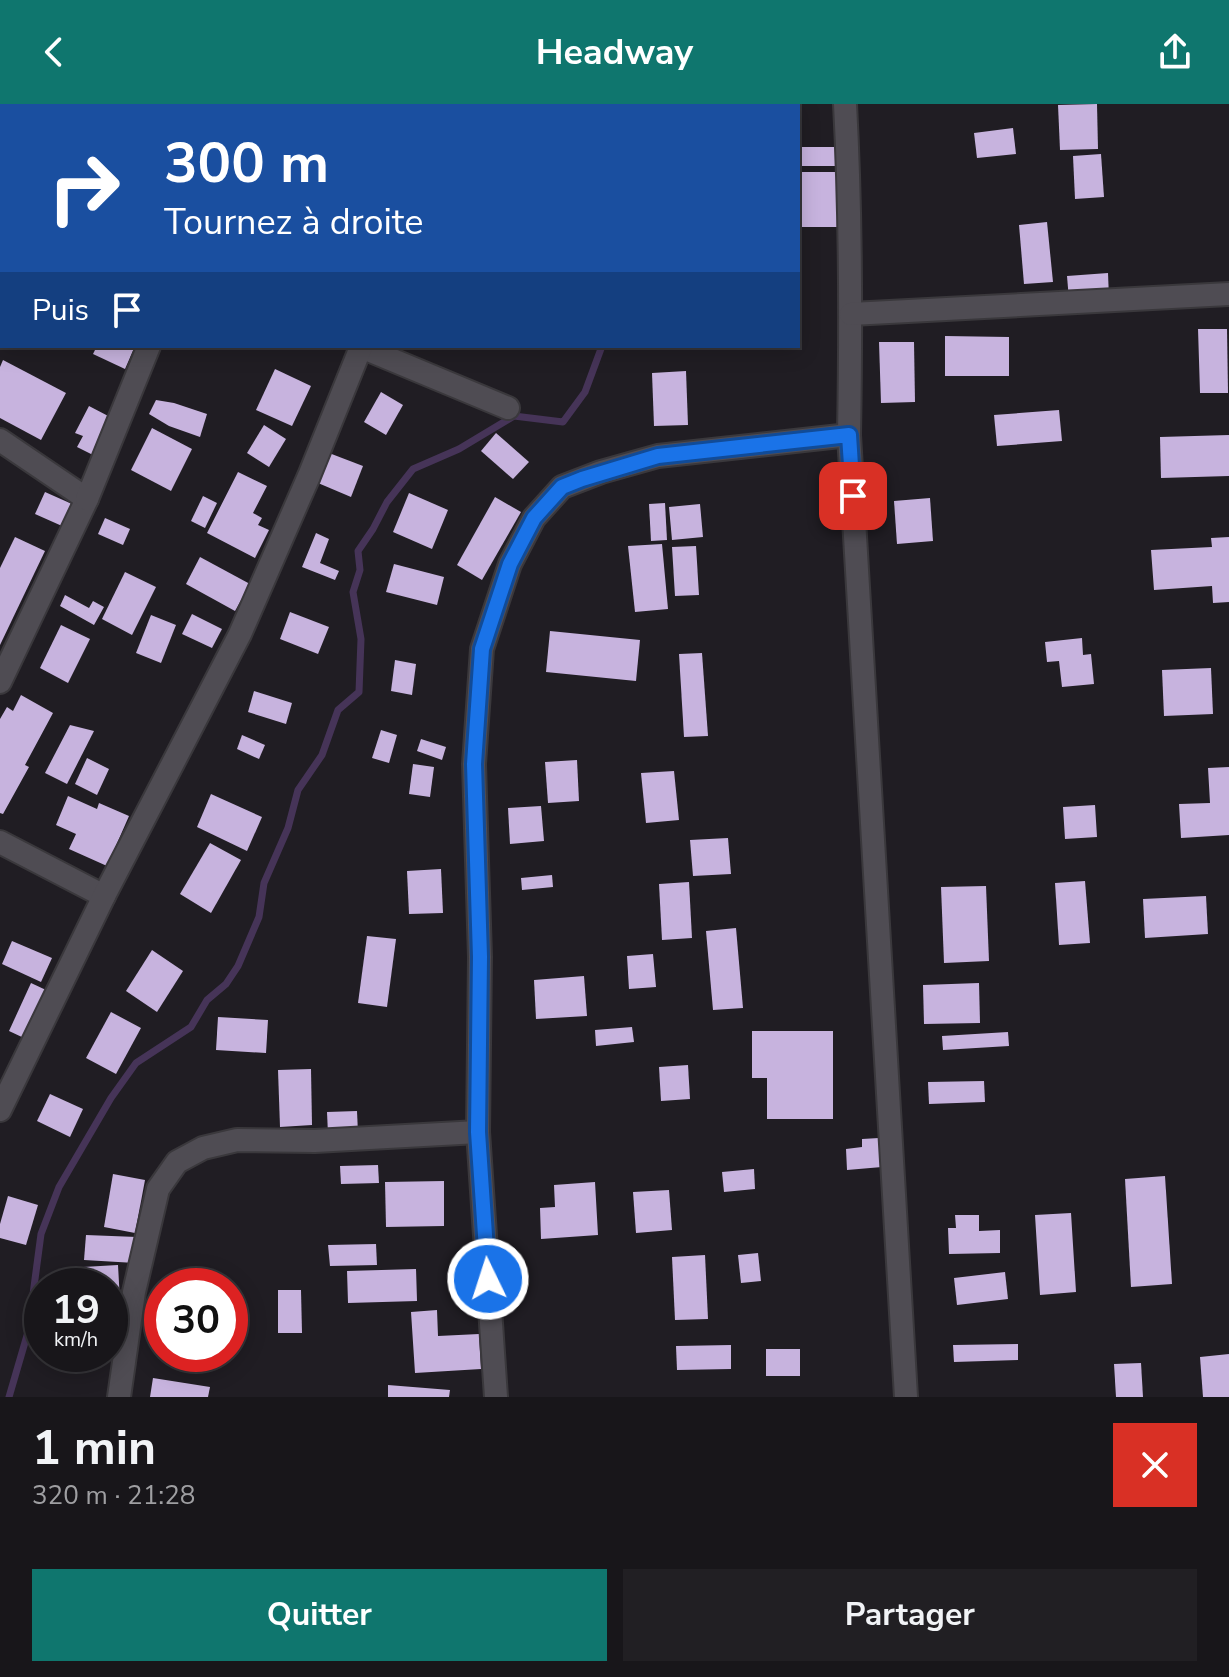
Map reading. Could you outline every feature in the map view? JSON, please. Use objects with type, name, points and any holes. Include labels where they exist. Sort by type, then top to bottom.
[{"type":"street","points":[[845,104],[851,314],[849,435],[906,1397]]},
{"type":"street","points":[[851,314],[1229,294]]},
{"type":"street","points":[[0,682],[87,499],[148,348]]},
{"type":"street","points":[[0,1110],[7,1081],[240,634],[309,476],[359,348]]},
{"type":"street","points":[[365,348],[508,408]]},
{"type":"street","points":[[496,1397],[478,1132],[480,957],[474,764],[482,649],[510,564],[534,518],[562,487],[601,472],[658,456],[849,435]]},
{"type":"street","points":[[0,440],[87,499]]},
{"type":"street","points":[[0,842],[104,896]]},
{"type":"street","points":[[119,1397],[134,1292],[158,1189],[177,1162],[203,1148],[237,1140],[315,1141],[478,1132]]},
{"type":"building","points":[[1097,104],[1098,149],[1060,150],[1058,105]]},
{"type":"building","points":[[1013,128],[1016,154],[977,158],[974,133]]},
{"type":"building","points":[[800,147],[837,147],[836,166],[800,166]]},
{"type":"building","points":[[1101,154],[1104,197],[1075,199],[1073,156]]},
{"type":"building","points":[[800,172],[838,172],[838,227],[800,227]]},
{"type":"building","points":[[1047,222],[1053,282],[1024,284],[1019,225]]},
{"type":"building","points":[[1108,273],[1109,298],[1069,300],[1067,276]]},
{"type":"building","points":[[1198,329],[1227,329],[1228,393],[1200,393]]},
{"type":"building","points":[[945,336],[1009,337],[1009,376],[945,376]]},
{"type":"building","points":[[879,342],[914,342],[915,402],[881,403]]},
{"type":"building","points":[[96,348],[134,348],[125,369],[93,354]]},
{"type":"building","points":[[3,360],[66,393],[41,440],[0,418],[0,367]]},
{"type":"building","points":[[275,369],[311,386],[292,426],[256,410]]},
{"type":"building","points":[[686,371],[688,425],[654,426],[652,373]]},
{"type":"building","points":[[381,392],[403,405],[386,435],[364,422]]},
{"type":"building","points":[[156,400],[207,414],[200,437],[169,426],[149,414]]},
{"type":"building","points":[[89,406],[112,418],[93,455],[77,447],[83,436],[75,433]]},
{"type":"building","points":[[1059,410],[1062,441],[997,446],[994,415]]},
{"type":"building","points":[[264,425],[286,439],[269,467],[247,453]]},
{"type":"building","points":[[152,428],[192,449],[171,491],[131,470]]},
{"type":"building","points":[[496,433],[529,462],[513,479],[481,451]]},
{"type":"building","points":[[1229,435],[1229,476],[1161,478],[1160,437]]},
{"type":"building","points":[[329,453],[363,466],[351,497],[318,483]]},
{"type":"building","points":[[238,472],[267,486],[253,513],[262,518],[258,525],[269,530],[255,558],[207,533]]},
{"type":"building","points":[[45,492],[72,504],[62,526],[35,514]]},
{"type":"building","points":[[409,493],[448,510],[432,549],[393,532]]},
{"type":"building","points":[[203,496],[217,503],[205,528],[191,521]]},
{"type":"building","points":[[495,497],[521,512],[482,580],[457,565]]},
{"type":"building","points":[[930,498],[933,541],[897,544],[894,501]]},
{"type":"building","points":[[665,503],[667,540],[651,541],[649,504]]},
{"type":"building","points":[[700,504],[703,537],[672,540],[669,507]]},
{"type":"building","points":[[105,518],[130,529],[123,545],[98,534]]},
{"type":"building","points":[[316,533],[329,539],[320,563],[339,571],[335,580],[302,567]]},
{"type":"building","points":[[15,537],[45,551],[0,645],[0,568]]},
{"type":"building","points":[[1229,537],[1229,602],[1213,603],[1212,586],[1154,590],[1151,550],[1212,547],[1211,538]]},
{"type":"building","points":[[662,544],[668,609],[635,612],[628,546]]},
{"type":"building","points":[[696,546],[699,595],[675,596],[672,547]]},
{"type":"building","points":[[200,557],[250,584],[235,611],[186,584]]},
{"type":"building","points":[[394,564],[444,577],[437,605],[386,592]]},
{"type":"building","points":[[125,572],[156,587],[132,635],[102,619]]},
{"type":"building","points":[[65,595],[89,608],[93,601],[104,607],[94,625],[60,606]]},
{"type":"building","points":[[290,612],[329,627],[318,654],[280,639]]},
{"type":"building","points":[[192,614],[222,629],[212,648],[182,634]]},
{"type":"building","points":[[151,615],[176,625],[161,663],[136,653]]},
{"type":"building","points":[[61,625],[90,639],[68,683],[40,668]]},
{"type":"building","points":[[550,631],[640,640],[636,681],[546,672]]},
{"type":"building","points":[[1082,638],[1083,655],[1091,654],[1094,684],[1062,687],[1059,661],[1047,662],[1045,642]]},
{"type":"building","points":[[702,653],[708,736],[684,737],[679,654]]},
{"type":"building","points":[[395,660],[416,664],[412,695],[391,691]]},
{"type":"building","points":[[1211,668],[1213,714],[1164,716],[1162,670]]},
{"type":"building","points":[[254,691],[292,703],[286,724],[248,712]]},
{"type":"building","points":[[21,695],[53,713],[25,765],[29,767],[3,814],[0,813],[0,719],[7,707],[13,711]]},
{"type":"building","points":[[70,725],[94,731],[67,784],[45,773]]},
{"type":"building","points":[[381,730],[397,735],[389,763],[372,758]]},
{"type":"building","points":[[242,735],[265,745],[259,759],[237,749]]},
{"type":"building","points":[[421,739],[446,747],[442,760],[417,751]]},
{"type":"building","points":[[87,758],[109,769],[97,795],[75,784]]},
{"type":"building","points":[[577,760],[579,801],[548,803],[545,762]]},
{"type":"building","points":[[413,764],[434,767],[430,797],[409,794]]},
{"type":"building","points":[[1229,767],[1229,835],[1181,838],[1179,804],[1210,803],[1208,768]]},
{"type":"building","points":[[674,771],[679,820],[646,823],[641,773]]},
{"type":"building","points":[[211,794],[262,817],[247,851],[197,827]]},
{"type":"building","points":[[68,796],[97,809],[99,803],[129,816],[107,866],[69,849],[76,834],[56,825]]},
{"type":"building","points":[[1095,805],[1097,837],[1065,839],[1063,807]]},
{"type":"building","points":[[541,806],[544,841],[510,844],[508,808]]},
{"type":"building","points":[[728,838],[731,874],[693,876],[690,840]]},
{"type":"building","points":[[210,843],[241,860],[211,913],[180,894]]},
{"type":"building","points":[[441,869],[443,913],[409,914],[407,871]]},
{"type":"building","points":[[552,875],[553,887],[522,890],[521,878]]},
{"type":"building","points":[[1085,881],[1090,943],[1059,945],[1055,883]]},
{"type":"building","points":[[689,882],[692,938],[662,940],[659,884]]},
{"type":"building","points":[[986,886],[989,961],[944,963],[941,887]]},
{"type":"building","points":[[1206,896],[1208,934],[1145,938],[1143,899]]},
{"type":"building","points":[[736,928],[743,1008],[713,1010],[706,931]]},
{"type":"building","points":[[367,936],[396,939],[387,1007],[358,1003]]},
{"type":"building","points":[[12,941],[52,958],[41,982],[2,964]]},
{"type":"building","points":[[152,950],[183,971],[157,1012],[126,991]]},
{"type":"building","points":[[653,954],[656,987],[629,989],[627,956]]},
{"type":"building","points":[[584,976],[587,1016],[536,1019],[534,980]]},
{"type":"building","points":[[31,983],[46,990],[24,1038],[9,1031]]},
{"type":"building","points":[[979,983],[980,1023],[924,1024],[923,985]]},
{"type":"building","points":[[111,1012],[141,1028],[116,1074],[86,1058]]},
{"type":"building","points":[[218,1017],[268,1020],[266,1053],[216,1050]]},
{"type":"building","points":[[632,1027],[634,1042],[596,1046],[595,1030]]},
{"type":"building","points":[[752,1031],[833,1031],[833,1119],[767,1119],[767,1078],[752,1078]]},
{"type":"building","points":[[1008,1032],[1009,1046],[943,1050],[942,1036]]},
{"type":"building","points":[[688,1065],[690,1099],[661,1101],[659,1067]]},
{"type":"building","points":[[311,1069],[312,1125],[280,1127],[278,1070]]},
{"type":"building","points":[[984,1081],[985,1102],[929,1104],[928,1082]]},
{"type":"building","points":[[50,1094],[83,1109],[70,1137],[37,1121]]},
{"type":"building","points":[[357,1111],[358,1133],[328,1134],[327,1112]]},
{"type":"building","points":[[879,1138],[882,1167],[847,1170],[846,1149],[862,1147],[862,1139]]},
{"type":"building","points":[[378,1165],[379,1183],[341,1184],[340,1166]]},
{"type":"building","points":[[754,1169],[755,1189],[724,1192],[722,1172]]},
{"type":"building","points":[[113,1174],[145,1180],[135,1233],[104,1227]]},
{"type":"building","points":[[1165,1176],[1172,1284],[1131,1287],[1125,1179]]},
{"type":"building","points":[[444,1181],[444,1226],[386,1227],[385,1182]]},
{"type":"building","points":[[595,1182],[598,1235],[541,1239],[540,1208],[555,1207],[554,1185]]},
{"type":"building","points":[[669,1190],[672,1230],[636,1233],[633,1192]]},
{"type":"building","points":[[8,1196],[38,1205],[26,1245],[0,1238],[0,1224]]},
{"type":"building","points":[[1071,1213],[1076,1292],[1040,1295],[1035,1215]]},
{"type":"building","points":[[955,1215],[979,1215],[979,1231],[1000,1230],[1000,1253],[949,1254],[948,1228],[956,1228]]},
{"type":"building","points":[[86,1235],[137,1237],[135,1263],[84,1260]]},
{"type":"building","points":[[376,1244],[377,1265],[330,1266],[328,1245]]},
{"type":"building","points":[[758,1253],[761,1281],[741,1283],[738,1255]]},
{"type":"building","points":[[705,1255],[708,1319],[675,1320],[672,1257]]},
{"type":"building","points":[[118,1265],[118,1268],[83,1268]]},
{"type":"building","points":[[416,1269],[417,1301],[348,1303],[347,1271]]},
{"type":"building","points":[[1005,1272],[1008,1299],[957,1305],[954,1278]]},
{"type":"building","points":[[278,1290],[301,1290],[302,1333],[278,1333]]},
{"type":"building","points":[[437,1310],[438,1336],[479,1334],[481,1369],[415,1373],[411,1312]]},
{"type":"building","points":[[1018,1344],[1018,1360],[954,1362],[953,1345]]},
{"type":"building","points":[[731,1345],[731,1369],[677,1370],[676,1346]]},
{"type":"building","points":[[766,1349],[800,1349],[800,1376],[766,1376]]},
{"type":"building","points":[[1229,1354],[1229,1397],[1203,1397],[1200,1357]]},
{"type":"building","points":[[1141,1363],[1143,1397],[1116,1397],[1114,1364]]},
{"type":"building","points":[[153,1378],[210,1387],[208,1397],[150,1397]]},
{"type":"building","points":[[388,1385],[450,1390],[449,1397],[388,1397]]},
{"type":"waterway","points":[[9,1397],[28,1332],[41,1234],[59,1187],[111,1098],[136,1063],[191,1027],[207,1000],[226,984],[238,966],[259,917],[264,883],[288,828],[298,790],[322,755],[338,710],[359,692],[361,639],[353,592],[360,570],[358,551],[387,502],[413,469],[459,449],[514,416],[563,422],[585,392],[601,348]]},
{"type":"route","points":[[488,1279],[478,1132],[480,957],[474,764],[482,649],[510,564],[534,518],[562,487],[658,456],[849,435],[853,496]]}]
